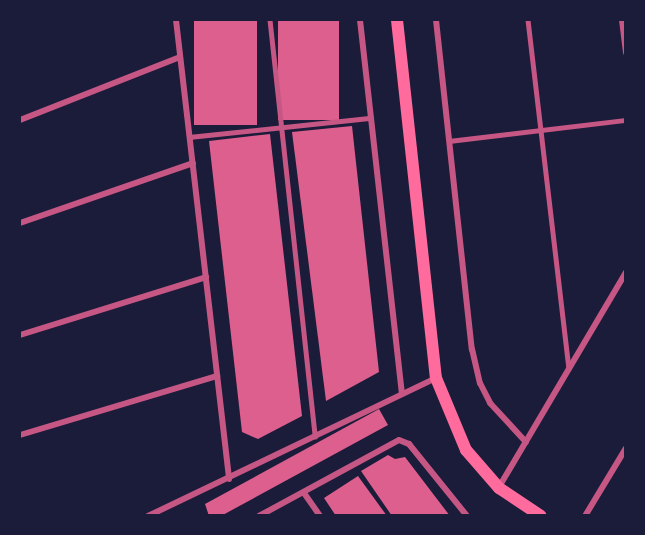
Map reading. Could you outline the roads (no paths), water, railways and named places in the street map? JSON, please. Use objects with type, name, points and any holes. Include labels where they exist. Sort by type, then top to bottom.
[{"type":"main road","points":[[397,20],[435,378],[466,450],[499,488],[541,516]]},
{"type":"street","points":[[176,20],[229,479]]},
{"type":"street","points":[[360,20],[402,394]]},
{"type":"street","points":[[436,20],[472,349],[480,383],[501,419],[526,442]]},
{"type":"street","points":[[622,20],[626,53]]},
{"type":"street","points":[[20,120],[180,57]]},
{"type":"street","points":[[20,223],[193,163]]},
{"type":"street","points":[[499,488],[626,272]]},
{"type":"street","points":[[20,335],[206,277]]},
{"type":"street","points":[[20,435],[217,376]]},
{"type":"street","points":[[148,516],[435,378]]},
{"type":"street","points":[[259,516],[399,440],[409,444],[467,516]]},
{"type":"street","points":[[585,516],[626,448]]},
{"type":"street","points":[[304,493],[320,516]]},
{"type":"lane","points":[[270,20],[315,437]]},
{"type":"lane","points":[[528,20],[569,372]]},
{"type":"lane","points":[[189,137],[371,118]]},
{"type":"lane","points":[[448,141],[626,120]]}]
